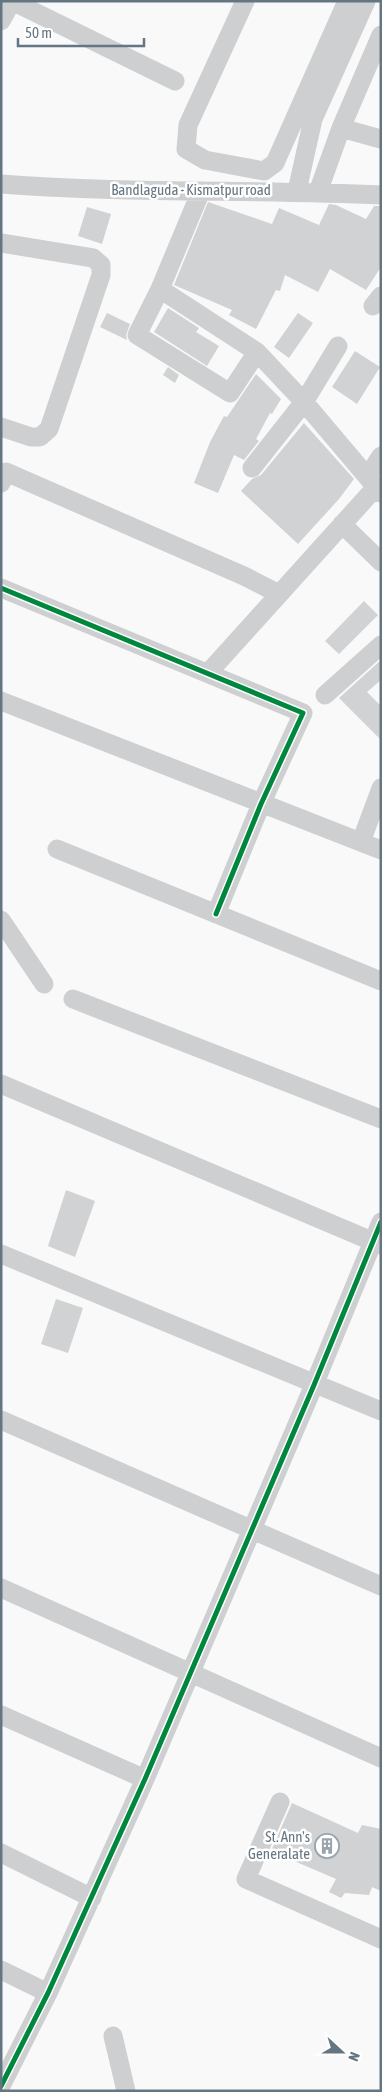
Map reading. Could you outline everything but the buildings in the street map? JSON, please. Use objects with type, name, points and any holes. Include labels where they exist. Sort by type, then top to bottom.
[{"type":"street","points":[[1,21],[12,1],[175,81]]},
{"type":"street","points":[[245,1],[188,125],[186,149],[205,160],[264,171],[275,163],[347,1]]},
{"type":"street","points":[[297,191],[313,119],[366,1]]},
{"type":"street","points":[[318,192],[341,128],[381,35]]},
{"type":"street","points":[[341,128],[381,138]]},
{"type":"street","name":"Bandlaguda - Kismatpur road","points":[[1,184],[60,188],[297,191],[381,195]]},
{"type":"street","points":[[201,191],[160,289],[137,336],[230,393],[257,352]]},
{"type":"street","points":[[1,243],[93,258],[101,265],[101,275],[49,429],[40,437],[31,437],[1,427]]},
{"type":"street","points":[[160,289],[257,352],[304,402],[375,485]]},
{"type":"street","points":[[252,468],[304,402],[338,346]]},
{"type":"street","points":[[208,673],[375,485],[381,456]]},
{"type":"street","points":[[1,483],[6,472],[244,576],[279,594]]},
{"type":"street","points":[[342,524],[381,562]]},
{"type":"street","points":[[1,588],[303,713],[261,804],[216,914]]},
{"type":"street","points":[[325,695],[381,645]]},
{"type":"street","points":[[1,701],[381,850]]},
{"type":"street","points":[[361,842],[381,788]]},
{"type":"street","points":[[57,849],[381,981]]},
{"type":"street","points":[[1,920],[44,984]]},
{"type":"street","points":[[73,1000],[381,1119]]},
{"type":"street","points":[[1,1084],[377,1244]]},
{"type":"street","points":[[3,2080],[48,1992],[145,1779],[314,1385],[377,1244],[381,1222]]},
{"type":"street","points":[[1,1254],[314,1385],[381,1411]]},
{"type":"street","points":[[1,1420],[381,1586]]},
{"type":"street","points":[[1,1588],[381,1758]]},
{"type":"street","points":[[1,1715],[145,1779]]},
{"type":"street","points":[[280,1802],[246,1879],[381,1939]]},
{"type":"street","points":[[1,1853],[92,1898]]},
{"type":"street","points":[[1,1970],[48,1992]]},
{"type":"street","points":[[113,2036],[126,2091]]},
{"type":"cycle path","points":[[1,588],[303,713],[261,804],[216,914]]},
{"type":"cycle path","points":[[1,2086],[48,1993],[145,1779],[314,1385],[381,1222]]},
{"type":"place","name":"St. Ann's Generalate","points":[[327,1846]]}]
